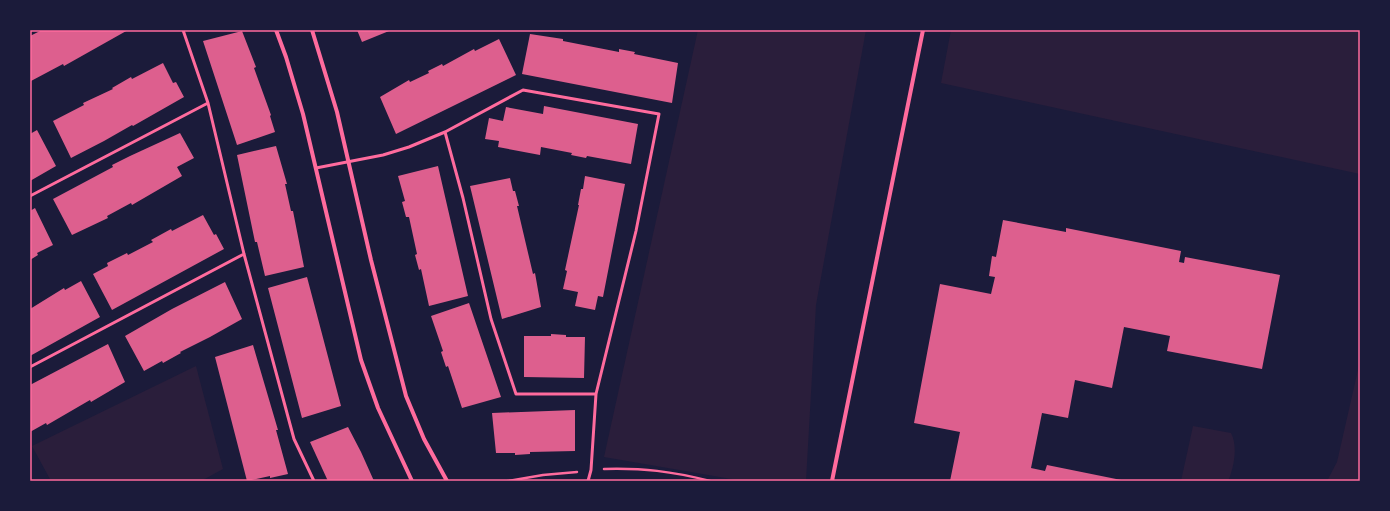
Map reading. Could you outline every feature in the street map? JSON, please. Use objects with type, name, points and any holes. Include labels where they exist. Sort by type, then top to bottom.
[{"type":"street","points":[[276,30],[286,56],[303,114],[361,360],[381,416],[412,481]]},
{"type":"street","points":[[312,30],[337,112],[371,260],[406,396],[424,439],[447,481]]},
{"type":"street","points":[[832,481],[923,30]]},
{"type":"lane","points":[[183,30],[208,103],[244,254],[294,439],[314,481]]},
{"type":"lane","points":[[316,168],[389,153],[445,132],[523,90],[659,114],[636,231],[596,394],[591,470],[588,481]]},
{"type":"lane","points":[[30,196],[208,103]]},
{"type":"lane","points":[[445,132],[463,198],[491,319],[516,394],[596,394]]},
{"type":"lane","points":[[30,367],[244,254]]},
{"type":"path","points":[[508,481],[543,475],[591,470],[633,468],[670,472],[710,481]]},
{"type":"shaded area","points":[[698,30],[866,30],[816,305],[806,481],[743,481],[604,457]]},
{"type":"shaded area","points":[[951,30],[1360,30],[1360,174],[941,83]]},
{"type":"shaded area","points":[[1360,361],[1360,481],[1327,481],[1337,462]]},
{"type":"shaded area","points":[[196,366],[223,469],[201,481],[51,481],[32,446]]},
{"type":"shaded area","points":[[1193,426],[1231,433],[1235,450],[1232,470],[1228,481],[1181,481]]},
{"type":"building","points":[[42,30],[128,30],[64,66],[63,64],[31,81],[30,36]]},
{"type":"building","points":[[357,30],[389,30],[389,31],[362,42]]},
{"type":"building","points":[[242,31],[256,67],[254,68],[271,115],[270,116],[275,132],[237,145],[203,41]]},
{"type":"building","points":[[530,34],[563,39],[563,41],[619,52],[619,49],[635,52],[634,54],[678,63],[672,103],[522,74]]},
{"type":"building","points":[[499,39],[516,75],[396,134],[380,97],[409,80],[410,82],[429,73],[428,71],[442,64],[443,66],[474,49],[475,51]]},
{"type":"building","points":[[163,63],[173,83],[176,82],[184,97],[133,126],[132,125],[71,158],[53,121],[84,105],[83,103],[113,89],[112,88],[131,77],[132,79]]},
{"type":"building","points":[[544,106],[638,124],[631,164],[587,156],[586,158],[571,155],[572,153],[541,147],[540,155],[498,147],[499,141],[485,139],[489,118],[503,121],[506,107],[543,114]]},
{"type":"building","points":[[37,130],[56,166],[30,181],[30,134]]},
{"type":"building","points":[[180,133],[194,158],[177,167],[182,176],[132,205],[131,203],[107,216],[108,218],[72,235],[53,199],[113,167],[112,165]]},
{"type":"building","points":[[276,146],[287,184],[285,184],[291,211],[293,211],[304,267],[265,276],[257,242],[255,242],[237,155]]},
{"type":"building","points":[[438,166],[468,296],[429,306],[421,269],[419,270],[415,255],[417,254],[409,217],[406,217],[402,202],[405,201],[398,176]]},
{"type":"building","points":[[585,176],[625,184],[603,297],[598,296],[595,310],[575,306],[578,292],[563,289],[567,271],[565,270],[581,189],[583,189]]},
{"type":"building","points":[[510,178],[519,206],[517,206],[533,274],[535,273],[541,307],[502,319],[470,186]]},
{"type":"building","points":[[35,208],[53,245],[37,253],[38,255],[30,260],[30,211]]},
{"type":"building","points":[[203,215],[224,249],[112,310],[93,274],[108,266],[107,263],[127,253],[128,255],[153,242],[151,240],[171,229],[172,231]]},
{"type":"building","points":[[1003,220],[1066,232],[1066,228],[1181,251],[1179,262],[1184,263],[1185,257],[1280,275],[1262,369],[1167,351],[1170,336],[1124,327],[1112,388],[1075,380],[1068,418],[1042,413],[1031,468],[1045,471],[1047,465],[1126,481],[950,481],[960,432],[914,423],[940,284],[991,294],[995,277],[989,276],[992,256],[996,257]]},
{"type":"building","points":[[307,277],[341,406],[302,418],[268,288]]},
{"type":"building","points":[[81,281],[100,317],[30,356],[30,309],[64,288],[65,290]]},
{"type":"building","points":[[225,282],[242,319],[180,352],[181,353],[163,363],[162,361],[144,371],[125,336],[172,309]]},
{"type":"building","points":[[469,303],[501,397],[462,408],[448,366],[446,367],[441,352],[443,351],[431,316]]},
{"type":"building","points":[[551,334],[566,335],[566,337],[585,337],[584,378],[524,377],[524,336],[551,336]]},
{"type":"building","points":[[108,344],[125,382],[91,402],[90,400],[47,425],[46,423],[30,432],[30,385]]},
{"type":"building","points":[[253,345],[278,430],[276,430],[288,474],[247,481],[215,357]]},
{"type":"building","points":[[575,410],[575,451],[530,452],[530,454],[515,455],[515,453],[496,453],[492,413]]},
{"type":"building","points":[[348,427],[374,481],[328,481],[327,479],[310,442]]}]
